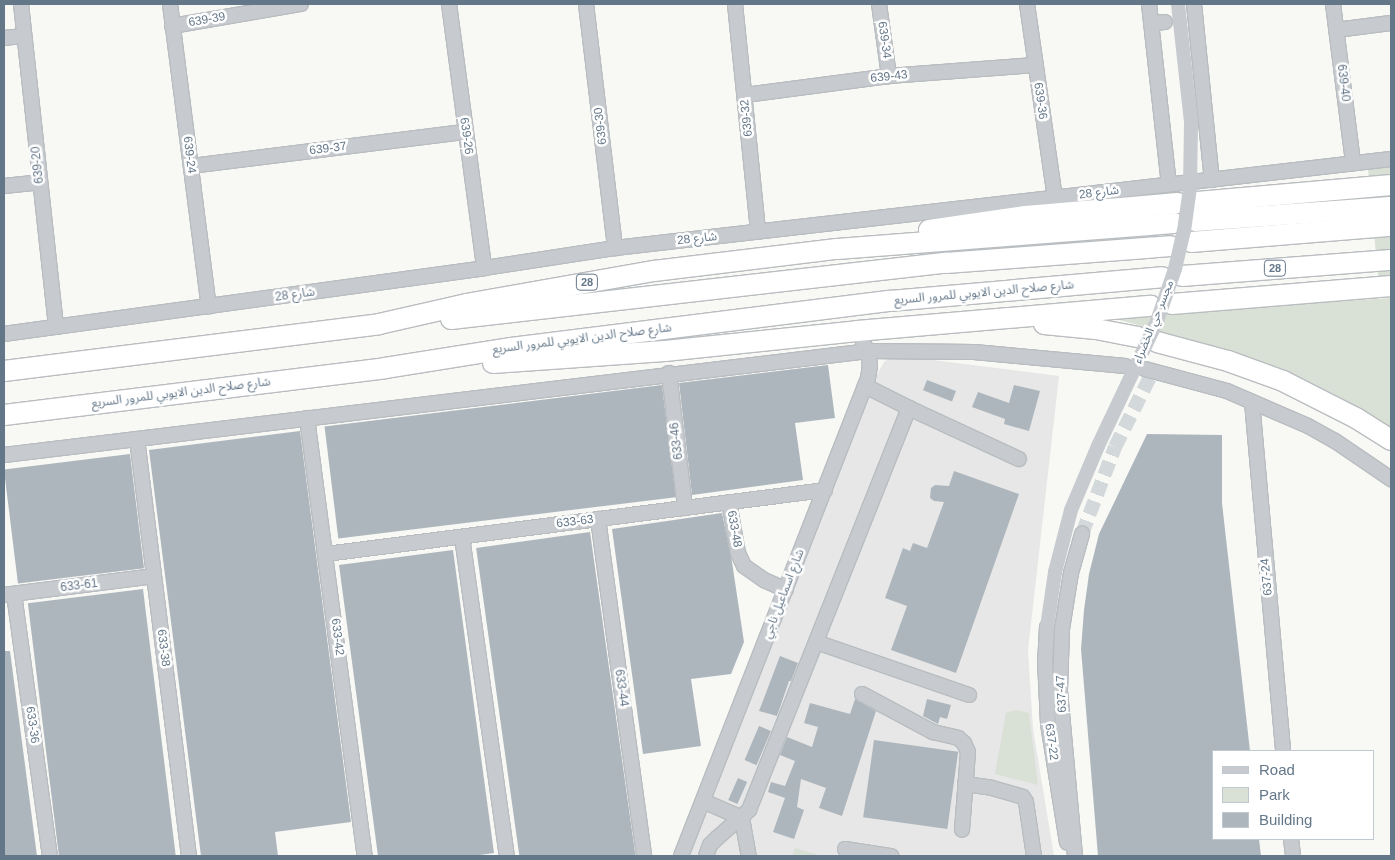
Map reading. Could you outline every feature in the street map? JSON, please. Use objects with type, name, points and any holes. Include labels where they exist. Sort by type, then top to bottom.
[{"type":"highway","points":[[1391,185],[1362,187],[1196,211],[1391,207]]},
{"type":"highway","name":"28","points":[[379,324],[466,304],[654,271],[837,249],[958,225],[1078,211],[1176,213]]},
{"type":"highway","points":[[1190,242],[1391,226]]},
{"type":"highway","name":"28","points":[[4,371],[379,324],[543,310],[946,263],[1170,246]]},
{"type":"highway","name":"شارع صلاح الدين الايوبي للمرور السريع","points":[[4,415],[385,368],[520,347],[880,303],[1172,276],[1391,260]]},
{"type":"highway","points":[[1172,304],[1391,286]]},
{"type":"highway","points":[[385,368],[665,351],[1151,306]]},
{"type":"highway","points":[[980,321],[1047,324],[1105,330],[1235,363],[1282,380],[1356,418],[1391,440]]},
{"type":"street","name":"639-20","points":[[21,4],[56,327]]},
{"type":"street","name":"639-24","points":[[170,4],[209,307]]},
{"type":"street","name":"639-39","points":[[172,26],[301,4]]},
{"type":"street","name":"639-26","points":[[449,4],[484,268]]},
{"type":"street","name":"639-30","points":[[586,4],[615,248]]},
{"type":"street","name":"639-32","points":[[735,4],[758,232]]},
{"type":"street","name":"639-34","points":[[879,4],[889,76]]},
{"type":"street","name":"639-36","points":[[1027,4],[1054,198]]},
{"type":"street","points":[[1149,4],[1169,184]]},
{"type":"street","name":"مجسر حي الخضراء","points":[[1047,627],[1060,549],[1071,510],[1094,454],[1157,321],[1170,285],[1184,231],[1190,188],[1191,122],[1178,4]]},
{"type":"street","points":[[1194,4],[1191,21],[1212,180]]},
{"type":"street","name":"639-40","points":[[1333,4],[1353,163]]},
{"type":"street","points":[[1151,24],[1165,22]]},
{"type":"street","points":[[1336,30],[1391,23]]},
{"type":"street","points":[[4,38],[24,36]]},
{"type":"street","name":"639-43","points":[[745,95],[889,76],[1035,65]]},
{"type":"street","name":"639-37","points":[[191,166],[465,132]]},
{"type":"street","name":"شارع 28","points":[[4,334],[209,307],[615,248],[1391,159]]},
{"type":"street","points":[[4,186],[40,182]]},
{"type":"street","points":[[857,332],[868,351]]},
{"type":"street","points":[[4,455],[669,373],[868,351],[974,352],[1125,366]]},
{"type":"street","name":"شارع اسماعيل ناجي","points":[[681,856],[865,386],[870,366],[868,351]]},
{"type":"street","points":[[1145,369],[1201,383],[1252,402],[1315,430],[1391,479]]},
{"type":"street","name":"633-46","points":[[669,373],[685,508]]},
{"type":"street","points":[[865,386],[1019,459]]},
{"type":"street","name":"637-24","points":[[1252,402],[1283,750]]},
{"type":"street","points":[[706,856],[710,845],[749,810],[910,408]]},
{"type":"street","name":"633-42","points":[[307,418],[365,856]]},
{"type":"street","name":"633-38","points":[[137,439],[188,856]]},
{"type":"street","name":"633-63","points":[[326,554],[825,490]]},
{"type":"street","name":"633-48","points":[[729,502],[738,553],[744,566],[764,580],[786,590]]},
{"type":"street","name":"633-44","points":[[598,520],[644,856]]},
{"type":"street","name":"637-47","points":[[1075,856],[1060,690],[1061,646],[1066,597],[1082,534]]},
{"type":"street","points":[[462,537],[507,856]]},
{"type":"street","name":"633-61","points":[[9,595],[154,576]]},
{"type":"street","name":"633-36","points":[[9,595],[50,856]]},
{"type":"street","name":"637-22","points":[[1047,627],[1045,660],[1048,724],[1059,797],[1071,856]]},
{"type":"street","points":[[816,642],[969,695]]},
{"type":"street","points":[[862,694],[933,732],[958,738],[964,743],[968,752],[962,830]]},
{"type":"street","points":[[966,784],[992,788],[1023,797],[1026,802],[1034,856]]},
{"type":"street","points":[[703,801],[742,818]]},
{"type":"street","points":[[742,818],[749,856]]},
{"type":"street","points":[[1291,840],[1293,856]]},
{"type":"street","points":[[845,850],[891,856]]},
{"type":"shaded area","points":[[893,355],[1059,376],[1028,650],[1033,729],[1054,856],[687,856],[873,382],[884,362]]},
{"type":"green space","points":[[1391,166],[1391,296],[1380,297],[1368,169]]},
{"type":"green space","points":[[1391,298],[1391,430],[1355,407],[1282,371],[1241,355],[1106,316]]},
{"type":"green space","points":[[1016,710],[1029,713],[1038,785],[995,774],[1006,713]]},
{"type":"green space","points":[[795,848],[821,856],[792,856]]},
{"type":"building","points":[[828,365],[835,418],[795,423],[803,480],[692,495],[679,383]]},
{"type":"building","points":[[927,380],[956,391],[952,401],[923,390]]},
{"type":"building","points":[[662,385],[676,497],[338,539],[325,426]]},
{"type":"building","points":[[1014,385],[1040,391],[1029,431],[1004,424],[1005,419],[972,407],[978,392],[1009,403]]},
{"type":"building","points":[[300,431],[351,822],[275,832],[278,856],[201,856],[149,450]]},
{"type":"building","points":[[1147,434],[1222,435],[1222,503],[1250,750],[1212,750],[1212,840],[1259,840],[1261,856],[1098,856],[1081,649],[1089,574],[1099,534]]},
{"type":"building","points":[[130,454],[144,568],[18,584],[4,469]]},
{"type":"building","points":[[954,471],[1019,494],[956,673],[891,650],[907,606],[885,598],[903,548],[910,551],[913,543],[927,548],[944,502],[934,501],[930,498],[931,488],[935,485],[949,486]]},
{"type":"building","points":[[722,513],[732,562],[744,642],[731,674],[691,679],[701,746],[643,754],[612,529]]},
{"type":"building","points":[[590,532],[636,856],[519,856],[476,548]]},
{"type":"building","points":[[453,550],[494,853],[473,856],[378,856],[339,565]]},
{"type":"building","points":[[143,589],[176,856],[59,856],[28,603]]},
{"type":"building","points":[[4,651],[10,651],[37,856],[4,856]]},
{"type":"building","points":[[780,656],[798,663],[791,681],[789,681],[777,716],[759,711]]},
{"type":"building","points":[[855,699],[876,711],[842,816],[819,808],[826,788],[801,779],[797,807],[804,810],[794,839],[773,832],[785,798],[768,792],[771,782],[785,786],[795,761],[780,755],[787,737],[812,747],[818,727],[804,723],[810,703],[850,714]]},
{"type":"building","points":[[927,699],[951,705],[947,719],[940,717],[938,724],[923,716]]},
{"type":"building","points":[[759,726],[771,731],[757,765],[745,760]]},
{"type":"building","points":[[874,740],[958,752],[947,829],[863,817]]},
{"type":"building","points":[[738,778],[747,782],[737,804],[728,800]]},
{"type":"tunnel","points":[[1082,534],[1115,447],[1153,371]]}]
